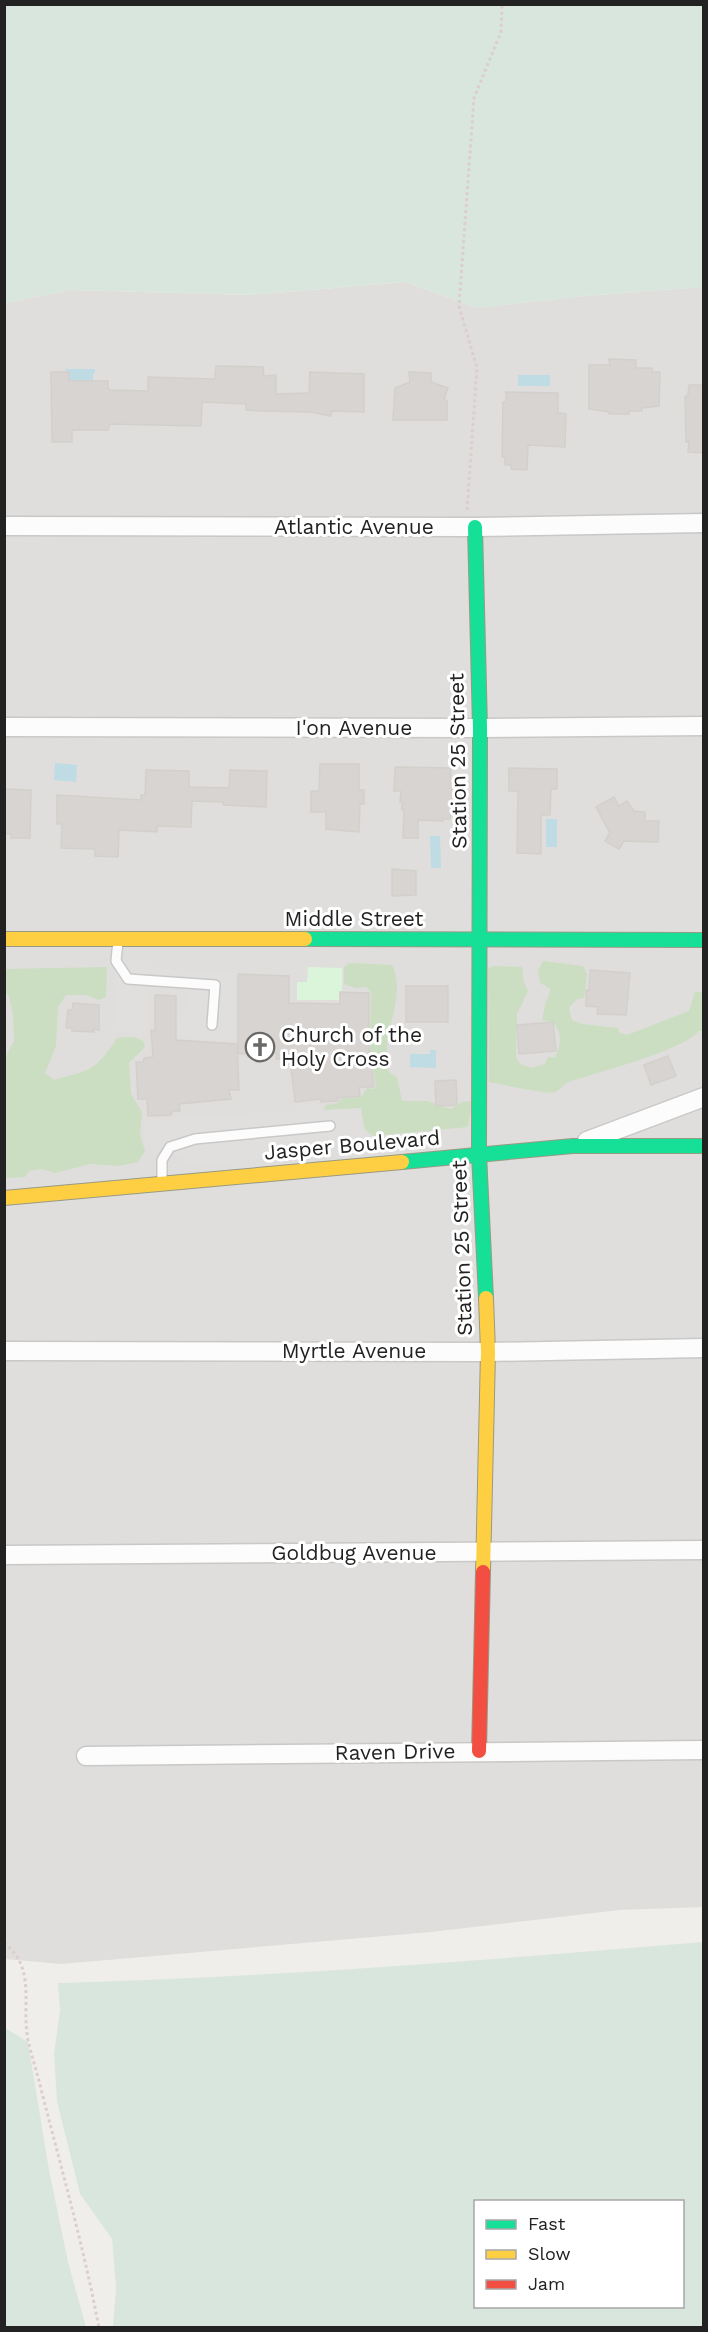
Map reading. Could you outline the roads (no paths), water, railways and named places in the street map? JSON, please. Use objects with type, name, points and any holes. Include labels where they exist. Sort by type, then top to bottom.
[{"type":"street","name":"Atlantic Avenue","points":[[4,526],[470,527],[704,523]]},
{"type":"street","name":"Station 25 Street","points":[[470,527],[480,728],[479,1154],[488,1352],[479,1752]]},
{"type":"street","name":"I'on Avenue","points":[[4,727],[704,726]]},
{"type":"street","name":"Middle Street","points":[[4,939],[704,940]]},
{"type":"street","points":[[573,1146],[704,1098]]},
{"type":"street","name":"Jasper Boulevard","points":[[4,1198],[573,1146],[704,1146]]},
{"type":"street","name":"Myrtle Avenue","points":[[4,1351],[488,1352],[704,1348]]},
{"type":"street","name":"Goldbug Avenue","points":[[4,1555],[704,1550]]},
{"type":"street","name":"Raven Drive","points":[[86,1756],[704,1750]]},
{"type":"lane","points":[[118,939],[116,961],[128,979],[215,985],[212,1025]]},
{"type":"lane","points":[[162,1184],[162,1160],[170,1147],[195,1139],[330,1126]]},
{"type":"water","points":[[65,369],[95,369],[93,381],[69,382]]},
{"type":"water","points":[[518,375],[550,375],[550,386],[518,386]]},
{"type":"water","points":[[55,763],[77,765],[76,782],[54,780]]},
{"type":"water","points":[[546,819],[557,819],[557,847],[546,847]]},
{"type":"water","points":[[430,836],[440,836],[441,868],[431,868]]},
{"type":"water","points":[[430,1050],[436,1050],[436,1068],[410,1067],[410,1054],[430,1054]]},
{"type":"place","name":"Church of the Holy Cross","points":[[260,1047]]}]
